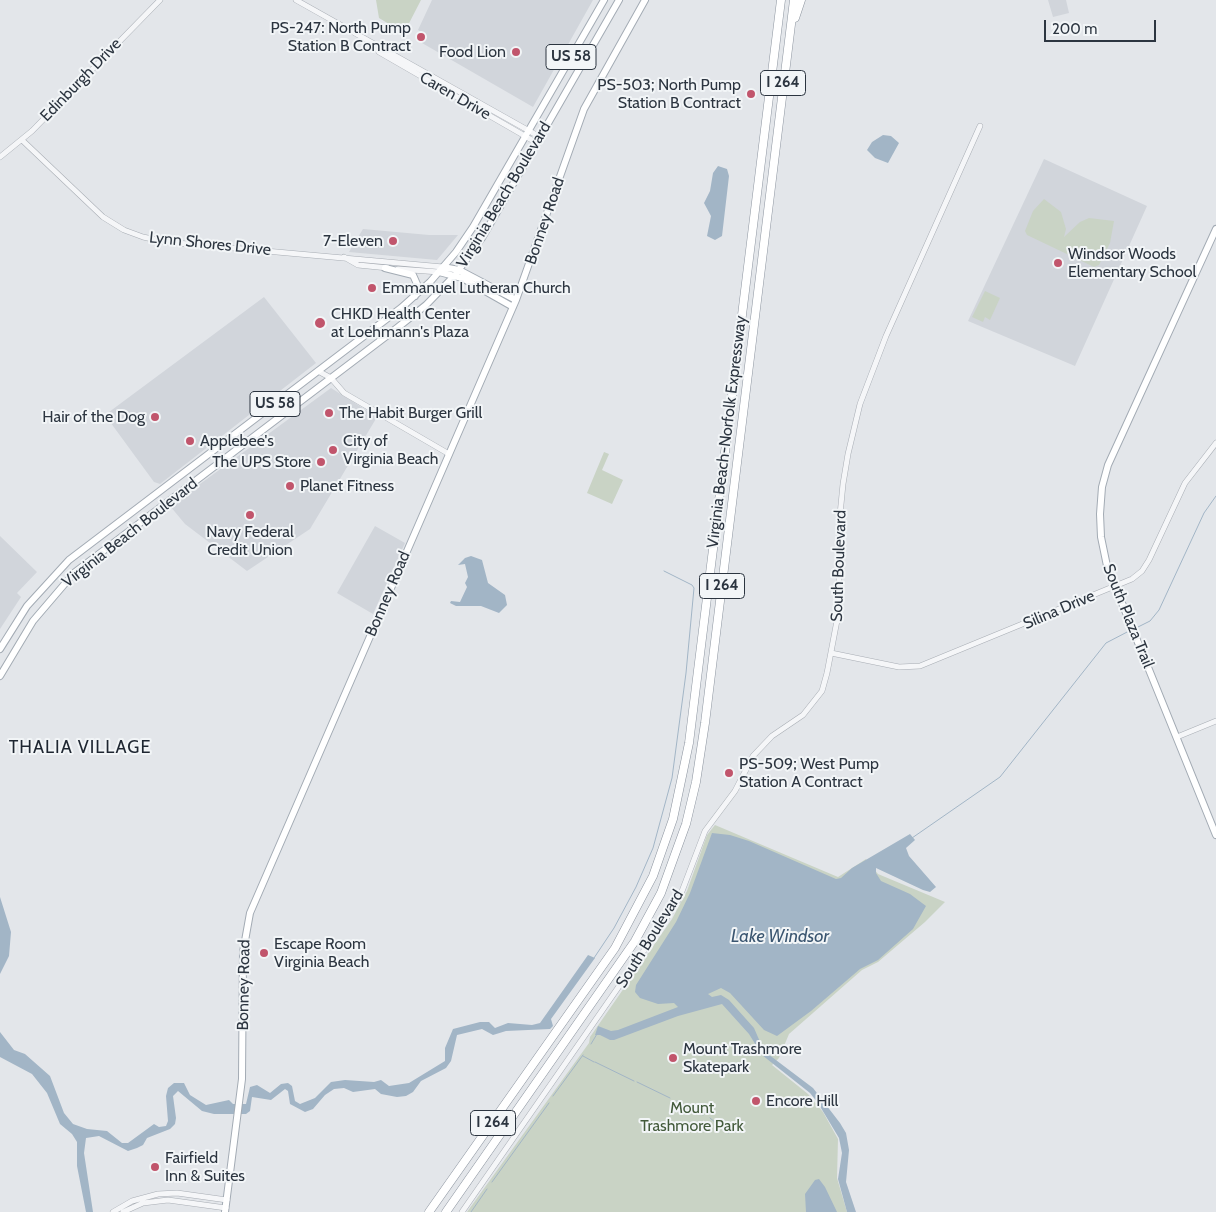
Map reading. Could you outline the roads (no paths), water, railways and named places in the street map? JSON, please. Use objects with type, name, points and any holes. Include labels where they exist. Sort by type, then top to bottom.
[{"type":"highway","name":"Virginia Beach-Norfolk Expressway","points":[[429,1212],[615,948],[645,894],[668,835],[684,772],[781,0]]},
{"type":"highway","name":"Virginia Beach-Norfolk Expressway","points":[[446,1212],[625,957],[660,893],[684,830],[696,782],[713,665],[794,0]]},
{"type":"highway","points":[[788,42],[801,0]]},
{"type":"main road","name":"Virginia Beach Boulevard","points":[[0,650],[27,606],[69,560],[415,297],[441,270],[473,226],[604,0]]},
{"type":"main road","name":"Virginia Beach Boulevard","points":[[0,676],[33,620],[74,573],[416,314],[457,273],[482,238],[619,0]]},
{"type":"main road","name":"Bonney Road","points":[[226,1210],[241,1093],[243,952],[250,913],[513,308],[584,109],[646,0]]},
{"type":"main road","name":"South Plaza Trail","points":[[1216,229],[1117,444],[1104,477],[1100,501],[1100,526],[1107,566],[1216,834]]},
{"type":"main road","points":[[385,268],[413,275],[417,284],[415,297]]},
{"type":"main road","name":"Lynn Shores Drive","points":[[441,270],[457,273],[516,300]]},
{"type":"main road","name":"Lynn Shores Drive","points":[[457,273],[513,308]]},
{"type":"street","name":"Edinburgh Drive","points":[[0,157],[22,140],[160,0]]},
{"type":"street","name":"Caren Drive","points":[[296,0],[376,47],[379,52],[538,140]]},
{"type":"street","name":"South Boulevard","points":[[462,1212],[670,913],[686,882],[705,831],[735,791],[752,756],[765,741],[804,715],[815,703],[825,682],[839,610],[839,525],[843,484],[858,413],[883,343],[980,126]]},
{"type":"street","name":"Lynn Shores Drive","points":[[22,140],[103,217],[134,234],[166,242],[343,256],[441,270]]},
{"type":"street","name":"Lynn Shores Drive","points":[[343,256],[358,266],[441,270]]},
{"type":"street","points":[[318,371],[331,378],[344,393],[450,454]]},
{"type":"street","name":"Silina Drive","points":[[831,654],[899,667],[920,666],[1115,587],[1132,578],[1146,566],[1185,483],[1216,443]]},
{"type":"street","points":[[1177,737],[1216,721]]},
{"type":"street","points":[[123,1212],[144,1196],[171,1193],[227,1200]]},
{"type":"street","points":[[114,1212],[131,1205],[168,1200],[226,1210]]},
{"type":"water","points":[[883,135],[891,136],[899,143],[888,163],[875,158],[867,150],[872,142]]},
{"type":"water","points":[[718,166],[727,169],[729,176],[722,236],[715,240],[707,236],[711,216],[704,203],[710,191],[713,173]]},
{"type":"water","points":[[471,556],[482,560],[488,583],[505,595],[507,605],[499,613],[481,606],[456,606],[450,603],[451,601],[460,602],[467,587],[465,583],[468,577],[465,564],[458,565],[465,558]]},
{"type":"water","name":"Lake Windsor","points":[[712,833],[730,835],[749,841],[836,879],[841,878],[852,868],[910,834],[915,840],[906,848],[909,856],[936,887],[930,892],[923,890],[876,868],[876,873],[881,881],[910,894],[926,906],[913,929],[878,960],[860,969],[811,1011],[777,1036],[764,1030],[730,993],[721,988],[708,994],[712,997],[721,995],[729,1000],[754,1028],[764,1051],[813,1088],[840,1123],[846,1133],[849,1150],[846,1182],[856,1212],[847,1212],[838,1179],[842,1153],[839,1138],[818,1103],[810,1093],[762,1055],[749,1034],[722,1004],[678,1016],[614,1040],[595,1035],[598,1026],[611,1031],[618,1030],[678,1007],[674,1003],[658,1004],[640,998],[635,992],[636,985],[676,922],[690,893]]},
{"type":"water","points":[[0,897],[11,932],[9,956],[0,974]]},
{"type":"water","points":[[588,955],[595,958],[551,1019],[553,1026],[550,1029],[506,1031],[493,1035],[482,1029],[457,1035],[451,1061],[446,1068],[421,1081],[413,1092],[406,1096],[397,1097],[381,1094],[375,1089],[353,1092],[344,1088],[334,1089],[325,1095],[313,1109],[305,1112],[290,1104],[288,1091],[285,1089],[271,1100],[252,1097],[250,1111],[246,1114],[214,1114],[202,1111],[178,1091],[173,1096],[175,1124],[170,1129],[147,1138],[143,1145],[128,1151],[99,1136],[86,1138],[84,1153],[93,1212],[86,1212],[77,1166],[77,1142],[72,1134],[60,1124],[47,1093],[32,1074],[0,1057],[0,1032],[14,1050],[25,1054],[50,1076],[64,1113],[73,1124],[87,1129],[107,1131],[122,1143],[128,1143],[154,1124],[159,1127],[166,1126],[168,1121],[166,1096],[168,1088],[174,1083],[184,1083],[190,1095],[206,1105],[229,1100],[233,1104],[246,1104],[250,1087],[257,1085],[270,1093],[281,1084],[288,1083],[292,1086],[295,1101],[300,1104],[315,1098],[331,1082],[345,1080],[374,1082],[381,1080],[389,1086],[409,1083],[445,1061],[445,1048],[453,1029],[480,1022],[489,1022],[495,1028],[508,1023],[532,1025],[540,1023]]},
{"type":"water","points":[[819,1179],[837,1212],[806,1212],[805,1194],[815,1180]]},
{"type":"waterway","points":[[1134,629],[1150,621],[1159,610],[1204,513],[1216,496]]},
{"type":"waterway","points":[[594,958],[614,928],[636,887],[653,848],[672,778],[686,673],[694,588],[692,585],[664,571]]},
{"type":"waterway","points":[[912,838],[1000,777],[1106,643],[1131,630]]},
{"type":"waterway","points":[[591,1044],[597,1034]]},
{"type":"waterway","points":[[553,1096],[583,1055]]},
{"type":"waterway","points":[[583,1056],[594,1062]]},
{"type":"waterway","points":[[595,1062],[634,1081]]},
{"type":"waterway","points":[[637,1082],[670,1098]]},
{"type":"waterway","points":[[677,1101],[703,1115]]},
{"type":"waterway","points":[[492,1182],[549,1103]]},
{"type":"waterway","points":[[710,1118],[728,1133]]},
{"type":"waterway","points":[[471,1212],[487,1189]]},
{"type":"place","name":"PS-247: North Pump Station B Contract","points":[[421,37]]},
{"type":"place","name":"Food Lion","points":[[516,52]]},
{"type":"place","name":"PS-503; North Pump Station B Contract","points":[[751,94]]},
{"type":"place","name":"7-Eleven","points":[[393,241]]},
{"type":"place","name":"Windsor Woods Elementary School","points":[[1058,263]]},
{"type":"place","name":"Emmanuel Lutheran Church","points":[[372,288]]},
{"type":"place","name":"CHKD Health Center at Loehmann's Plaza","points":[[320,323]]},
{"type":"place","name":"The Habit Burger Grill","points":[[329,413]]},
{"type":"place","name":"Hair of the Dog","points":[[155,417]]},
{"type":"place","name":"Applebee's","points":[[190,441]]},
{"type":"place","name":"City of Virginia Beach","points":[[333,450]]},
{"type":"place","name":"The UPS Store","points":[[321,462]]},
{"type":"place","name":"Planet Fitness","points":[[290,486]]},
{"type":"place","name":"Navy Federal Credit Union","points":[[250,515]]},
{"type":"place","name":"PS-509; West Pump Station A Contract","points":[[729,773]]},
{"type":"place","name":"Escape Room Virginia Beach","points":[[264,953]]},
{"type":"place","name":"Mount Trashmore Skatepark","points":[[673,1058]]},
{"type":"place","name":"Encore Hill","points":[[756,1101]]},
{"type":"place","name":"Fairfield Inn & Suites","points":[[155,1167]]},
{"type":"district","name":"THALIA VILLAGE","points":[[80,748]]},
{"type":"park label","name":"Mount Trashmore Park","points":[[692,1117]]}]
